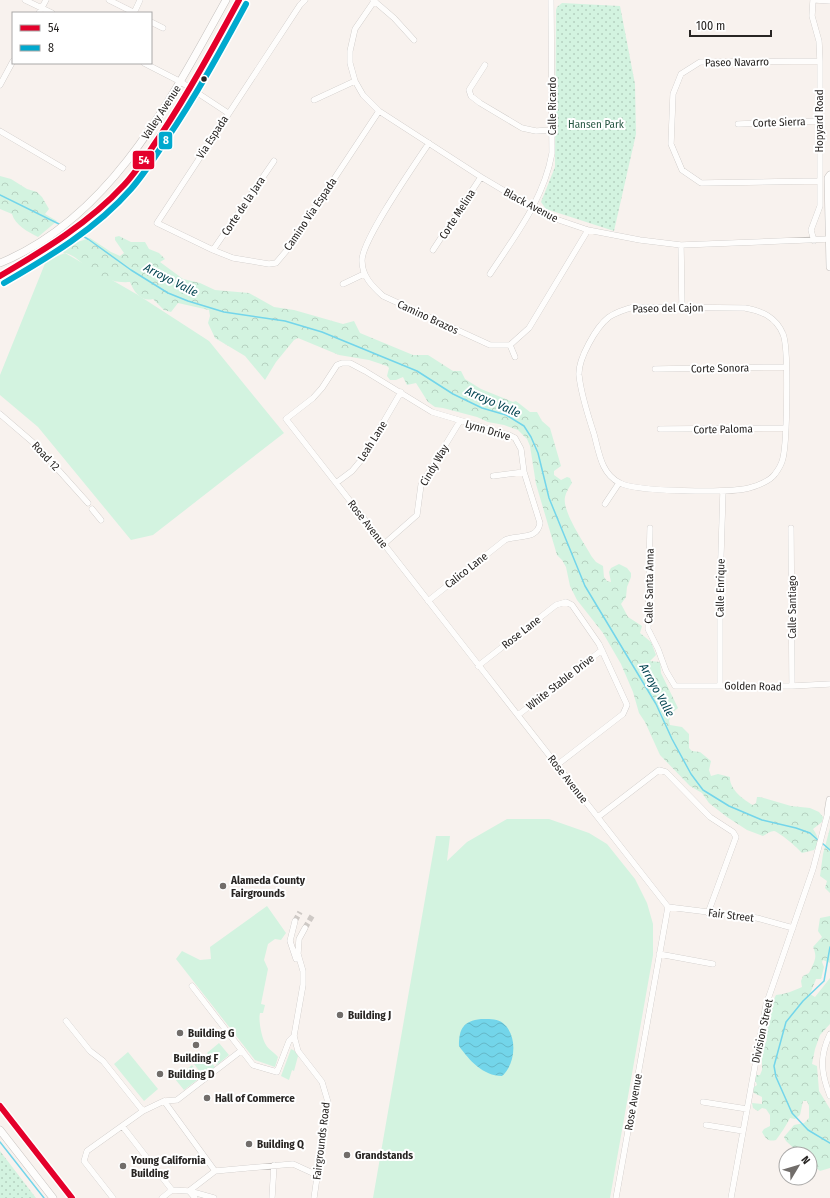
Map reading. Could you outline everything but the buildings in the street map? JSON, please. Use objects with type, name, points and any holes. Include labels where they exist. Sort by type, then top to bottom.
[{"type":"main road","name":"Valley Avenue","points":[[0,263],[19,256],[49,238],[76,216],[115,176],[143,141],[181,82],[226,0]]},
{"type":"main road","name":"Valley Avenue","points":[[0,276],[56,241],[84,220],[124,184],[152,147],[190,88],[239,0]]},
{"type":"main road","points":[[830,175],[828,178],[830,267]]},
{"type":"main road","points":[[829,812],[830,800]]},
{"type":"main road","points":[[0,1106],[72,1198]]},
{"type":"main road","points":[[0,1130],[53,1198]]},
{"type":"street","points":[[25,0],[41,10],[46,0]]},
{"type":"street","points":[[109,0],[132,12]]},
{"type":"street","points":[[134,12],[140,0]]},
{"type":"street","name":"Via Espada","points":[[213,250],[157,224],[228,113],[300,5],[305,0]]},
{"type":"street","points":[[374,0],[394,18],[414,40]]},
{"type":"street","name":"Black Avenue","points":[[374,0],[355,29],[350,51],[350,63],[355,82],[363,95],[379,111],[480,177],[533,208],[553,218],[588,230],[640,240],[681,245],[814,241],[830,239]]},
{"type":"street","name":"Calle Ricardo","points":[[490,274],[533,208],[544,187],[550,168],[552,153],[551,0]]},
{"type":"street","name":"Hopyard Road","points":[[813,0],[812,16],[819,41],[820,61],[820,206],[811,230],[814,241]]},
{"type":"street","points":[[816,0],[830,1]]},
{"type":"street","points":[[152,22],[163,28]]},
{"type":"street","name":"Paseo Navarro","points":[[819,181],[701,183],[682,170],[671,144],[673,94],[681,74],[700,62],[820,61]]},
{"type":"street","points":[[0,85],[12,63]]},
{"type":"street","points":[[146,64],[181,82],[228,113]]},
{"type":"street","points":[[485,66],[469,90],[471,96],[522,128],[536,131],[552,130]]},
{"type":"street","points":[[314,100],[355,82]]},
{"type":"street","name":"Camino Via Espada","points":[[213,250],[234,258],[269,264],[276,263],[287,250],[379,111]]},
{"type":"street","name":"Corte Sierra","points":[[738,124],[819,121]]},
{"type":"street","points":[[0,130],[63,168]]},
{"type":"street","points":[[344,284],[364,274],[362,260],[371,235],[429,143]]},
{"type":"street","name":"Corte de la Jara","points":[[213,250],[274,161]]},
{"type":"street","name":"Corte Melina","points":[[433,250],[480,177]]},
{"type":"street","points":[[515,358],[510,345],[529,328],[588,230]]},
{"type":"street","points":[[681,245],[682,307]]},
{"type":"street","name":"Camino Brazos","points":[[364,274],[373,288],[383,296],[490,345],[510,345]]},
{"type":"street","name":"Paseo del Cajon","points":[[634,307],[682,307],[745,308],[761,311],[775,321],[783,334],[786,348],[785,368],[786,428],[783,459],[775,475],[764,482],[749,488],[723,491],[637,488],[619,483],[604,468],[585,403],[579,374],[583,356],[597,331],[609,318],[622,310],[634,307]]},
{"type":"street","name":"Lynn Drive","points":[[286,419],[313,398],[322,388],[337,365],[342,363],[350,363],[401,392],[425,408],[460,421],[509,434],[515,438],[521,449],[524,472],[540,523],[539,529],[535,534],[530,536],[516,536],[505,540]]},
{"type":"street","name":"Corte Sonora","points":[[655,370],[785,368]]},
{"type":"street","name":"Leah Lane","points":[[336,483],[352,471],[362,458],[401,392]]},
{"type":"street","name":"Road 12","points":[[0,414],[36,445],[88,503]]},
{"type":"street","name":"Rose Avenue","points":[[286,419],[668,907],[616,1198]]},
{"type":"street","name":"Cindy Way","points":[[384,544],[418,515],[421,485],[460,421]]},
{"type":"street","name":"Corte Paloma","points":[[660,429],[786,428]]},
{"type":"street","points":[[493,476],[524,472]]},
{"type":"street","points":[[605,504],[619,483]]},
{"type":"street","name":"Calle Enrique","points":[[720,685],[720,586],[723,491]]},
{"type":"street","points":[[92,509],[101,520]]},
{"type":"street","name":"Calle Santa Anna","points":[[650,528],[648,629],[658,649],[666,671],[675,686]]},
{"type":"street","name":"Calle Santiago","points":[[791,528],[792,686]]},
{"type":"street","name":"Calico Lane","points":[[428,600],[505,540]]},
{"type":"street","name":"Rose Lane","points":[[478,666],[556,605],[566,602],[572,605],[586,623],[602,650]]},
{"type":"street","points":[[557,765],[626,710],[626,699],[602,650]]},
{"type":"street","name":"White Stable Drive","points":[[518,715],[602,650]]},
{"type":"street","name":"Golden Road","points":[[675,686],[792,686],[830,684]]},
{"type":"street","points":[[598,817],[659,770],[666,772],[710,817],[733,832],[736,837],[708,912]]},
{"type":"street","name":"Division Street","points":[[730,1198],[766,1005],[813,869],[823,827],[829,812]]},
{"type":"street","name":"Fair Street","points":[[668,907],[757,918],[793,928]]},
{"type":"street","points":[[295,921],[290,940],[296,961],[303,971]]},
{"type":"street","name":"Fairgrounds Road","points":[[305,928],[299,939],[298,954],[303,971],[303,985],[294,1036],[298,1051],[322,1082],[328,1102],[314,1198]]},
{"type":"street","points":[[659,954],[713,964]]},
{"type":"street","points":[[192,986],[253,1065],[277,1072],[289,1041],[294,1036]]},
{"type":"street","points":[[66,1021],[90,1051],[103,1061],[143,1111]]},
{"type":"street","points":[[830,1034],[821,1059],[824,1081],[830,1096]]},
{"type":"street","points":[[113,1198],[84,1161],[84,1156],[87,1151],[123,1127],[143,1111],[164,1101],[177,1100],[242,1050]]},
{"type":"street","points":[[164,1101],[215,1171]]},
{"type":"street","points":[[703,1102],[747,1109]]},
{"type":"street","points":[[706,1125],[743,1131]]},
{"type":"street","points":[[123,1127],[172,1190]]},
{"type":"street","points":[[189,1191],[215,1171],[293,1164],[317,1175]]},
{"type":"street","points":[[272,1198],[274,1165]]},
{"type":"street","points":[[162,1198],[172,1190],[189,1191],[214,1198]]},
{"type":"street","points":[[189,1191],[195,1198]]},
{"type":"green space","name":"Hansen Park","points":[[562,3],[620,6],[635,84],[636,134],[614,231],[546,209],[541,202],[555,167],[556,10]]},
{"type":"green space","points":[[0,176],[11,179],[27,189],[37,192],[42,197],[49,209],[45,214],[57,221],[38,237],[22,228],[16,222],[12,214],[0,209]]},
{"type":"green space","points":[[119,236],[131,242],[145,242],[149,249],[159,253],[165,259],[160,262],[183,279],[200,283],[215,290],[249,293],[274,307],[294,310],[343,324],[354,321],[360,333],[413,355],[428,355],[453,371],[461,371],[465,379],[481,389],[513,402],[516,401],[530,412],[537,412],[542,421],[550,428],[561,466],[554,471],[554,475],[561,480],[567,477],[570,478],[572,483],[565,497],[567,511],[592,557],[596,562],[603,566],[604,577],[607,581],[611,582],[609,572],[611,568],[619,564],[627,568],[631,573],[626,597],[621,604],[628,617],[642,626],[640,633],[651,642],[656,655],[650,661],[660,662],[661,673],[678,708],[671,714],[669,721],[670,725],[682,727],[689,734],[689,748],[692,751],[700,752],[711,761],[709,770],[711,776],[718,774],[730,777],[734,790],[753,805],[756,803],[757,797],[760,797],[791,806],[810,808],[819,812],[823,817],[822,822],[813,829],[818,839],[814,850],[802,853],[788,840],[774,831],[763,836],[747,830],[709,803],[702,793],[690,786],[660,755],[645,722],[639,713],[633,692],[621,664],[603,633],[577,600],[570,586],[566,567],[557,555],[536,484],[530,446],[527,439],[518,430],[504,425],[488,422],[477,417],[435,407],[428,402],[416,383],[407,385],[403,377],[396,380],[390,380],[387,376],[389,368],[387,366],[369,360],[339,355],[298,338],[294,340],[276,362],[265,380],[245,356],[215,338],[208,323],[210,316],[209,310],[178,303],[171,312],[164,310],[153,299],[145,299],[138,295],[130,282],[115,281],[101,277],[92,272],[72,255],[64,253],[58,247],[59,244],[68,245],[90,238],[111,252],[120,256],[124,253],[115,240],[115,237]]},
{"type":"green space","points":[[65,253],[138,295],[209,341],[284,433],[153,535],[131,540],[38,427],[0,395],[0,375],[46,261]]},
{"type":"green space","points":[[507,819],[549,819],[589,833],[607,844],[635,879],[647,903],[653,924],[653,955],[610,1198],[373,1198],[436,836],[450,836],[447,861],[467,842]]},
{"type":"green space","points":[[830,828],[830,893],[825,888],[827,881],[820,876],[823,854]]},
{"type":"green space","points":[[267,906],[286,933],[281,940],[275,939],[268,944],[264,960],[268,969],[261,1004],[265,1005],[263,1013],[260,1013],[260,1025],[266,1045],[278,1057],[275,1067],[255,1060],[176,959],[182,951],[200,960],[211,959],[210,947]]},
{"type":"green space","points":[[830,916],[830,963],[823,960],[822,962],[824,967],[821,979],[816,979],[810,994],[815,997],[830,978],[830,1024],[820,1035],[812,1064],[817,1066],[819,1091],[830,1109],[830,1168],[820,1171],[818,1169],[818,1146],[791,1146],[784,1137],[794,1125],[804,1123],[809,1118],[809,1106],[807,1101],[803,1101],[800,1115],[795,1119],[790,1118],[776,1140],[773,1141],[766,1138],[762,1132],[770,1126],[770,1115],[766,1109],[762,1108],[758,1111],[753,1108],[752,1103],[762,1104],[762,1097],[754,1093],[751,1089],[757,1085],[756,1082],[752,1082],[754,1075],[760,1075],[762,1070],[762,1050],[767,1040],[764,1036],[770,1019],[769,1014],[765,1013],[769,1003],[772,1003],[776,995],[802,987],[801,981],[803,976],[809,973],[815,960],[813,947],[822,937],[818,931],[820,918]]},
{"type":"green space","points":[[219,1043],[229,1055],[217,1065],[207,1053]]},
{"type":"green space","points":[[291,1049],[295,1051],[298,1056],[294,1071],[292,1070],[289,1080],[281,1076]]},
{"type":"green space","points":[[128,1052],[158,1089],[144,1101],[114,1064]]},
{"type":"green space","points":[[206,1055],[215,1067],[203,1076],[194,1064]]},
{"type":"green space","points":[[192,1065],[201,1077],[184,1090],[175,1079]]},
{"type":"green space","points":[[0,1151],[36,1198],[0,1198]]},
{"type":"water","points":[[481,1019],[494,1019],[500,1021],[509,1030],[512,1037],[512,1058],[510,1065],[502,1076],[489,1073],[477,1066],[467,1057],[459,1046],[460,1035],[463,1027],[470,1022]]},
{"type":"waterway","name":"Arroyo Valle","points":[[0,195],[59,224]]},
{"type":"waterway","name":"Arroyo Valle","points":[[75,232],[88,239],[131,270],[168,293],[224,312],[285,321],[322,332],[417,371],[453,394],[482,408],[506,415],[524,426],[538,453],[549,498],[585,586],[656,704],[672,739],[691,774],[703,790],[729,806],[762,820],[810,833],[819,841]]},
{"type":"waterway","name":"Arroyo Valle","points":[[822,843],[830,850]]},
{"type":"waterway","name":"Arroyo Valle","points":[[830,947],[824,981],[803,1001],[786,1022],[774,1066],[776,1077],[792,1113],[808,1130],[830,1143]]},
{"type":"waterway","points":[[0,1142],[44,1198]]},
{"type":"tunnel","points":[[295,921],[300,912]]},
{"type":"tunnel","points":[[305,928],[312,916]]},
{"type":"transit line","name":"54","points":[[0,276],[49,246],[81,224],[110,199],[129,179],[160,136],[181,103],[239,0]]},
{"type":"transit line","name":"8","points":[[4,283],[71,241],[103,217],[131,189],[188,107],[246,4]]},
{"type":"transit line","name":"54","points":[[0,1106],[72,1198]]},
{"type":"place","name":"Alameda County Fairgrounds","points":[[223,886]]},
{"type":"place","name":"Building J","points":[[340,1015]]},
{"type":"place","name":"Building G","points":[[180,1033]]},
{"type":"place","name":"Building F","points":[[196,1045]]},
{"type":"place","name":"Building D","points":[[160,1074]]},
{"type":"place","name":"Hall of Commerce","points":[[207,1098]]},
{"type":"place","name":"Building Q","points":[[249,1144]]},
{"type":"place","name":"Grandstands","points":[[347,1155]]},
{"type":"place","name":"Young California Building","points":[[123,1166]]}]
